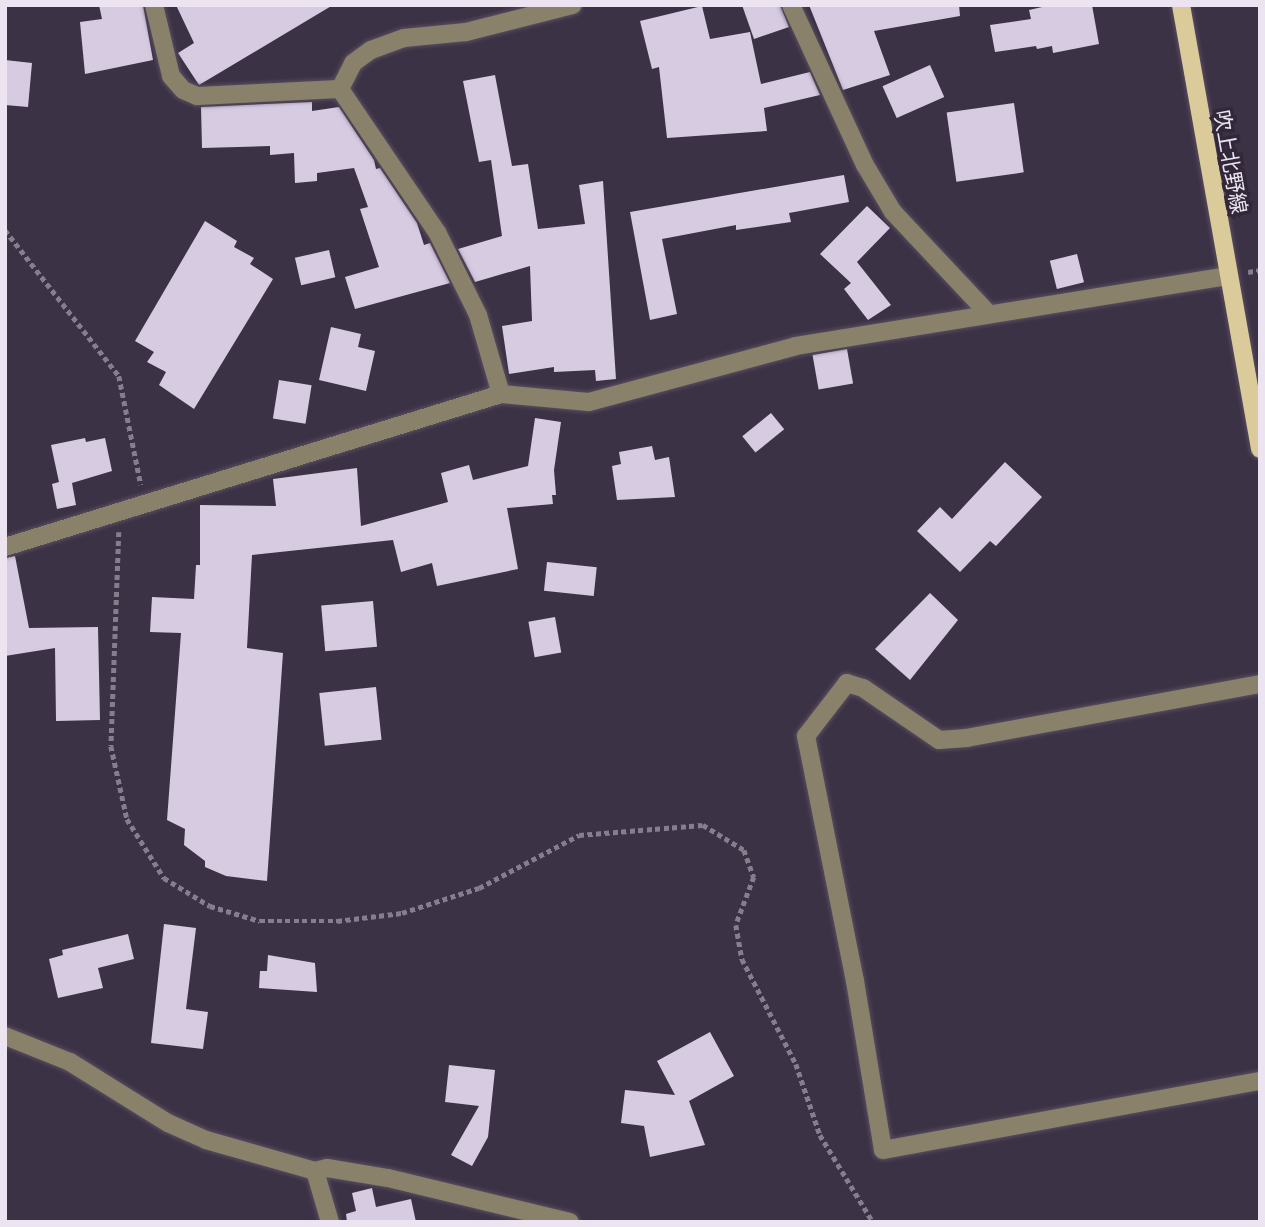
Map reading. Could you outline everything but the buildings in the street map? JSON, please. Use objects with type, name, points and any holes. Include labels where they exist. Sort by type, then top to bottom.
[{"type":"main road","name":"吹上北野線","points":[[1181,5],[1227,276],[1260,449]]},
{"type":"street","points":[[154,5],[171,76],[183,90],[197,96],[340,89]]},
{"type":"street","points":[[340,89],[353,63],[370,50],[404,38],[466,32],[573,5]]},
{"type":"street","points":[[791,5],[865,166],[893,212],[988,313]]},
{"type":"street","points":[[340,89],[437,232],[478,315],[501,394]]},
{"type":"street","points":[[5,547],[120,514],[501,394],[589,402],[796,346],[1227,276]]},
{"type":"street","points":[[1260,684],[939,740],[863,688],[847,683],[806,736],[855,981],[883,1150],[1260,1081]]},
{"type":"street","points":[[5,1036],[70,1062],[168,1123],[206,1140],[316,1171],[327,1168],[388,1178],[570,1222]]},
{"type":"street","points":[[316,1171],[330,1222]]},
{"type":"path","points":[[5,230],[119,376],[137,477],[152,504]]},
{"type":"path","points":[[120,514],[111,746],[127,819],[164,878],[210,906],[260,921],[337,921],[402,913],[479,888],[579,835],[703,825],[744,850],[754,877],[751,896],[736,925],[742,959],[796,1064],[820,1135],[873,1222]]}]
